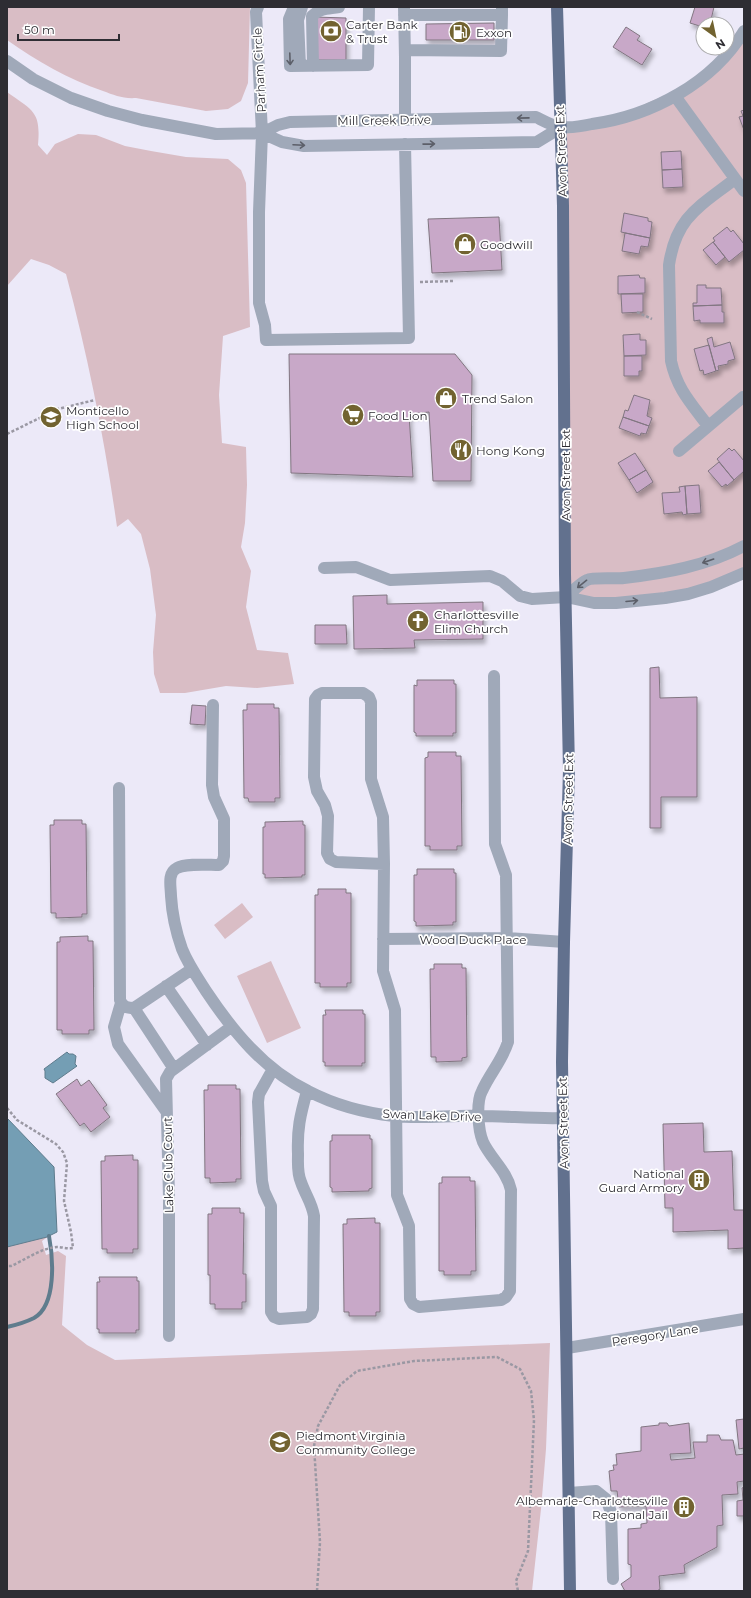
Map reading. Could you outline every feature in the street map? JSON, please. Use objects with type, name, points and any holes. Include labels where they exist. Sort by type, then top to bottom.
[{"type":"main road","name":"Avon Street Ext","points":[[557,7],[564,315],[569,770],[564,942],[563,1118],[570,1591]]},
{"type":"street","name":"Parham Circle","points":[[258,7],[256,12],[262,133],[259,212],[259,303],[265,326],[266,340],[409,338],[408,282]]},
{"type":"street","points":[[294,7],[289,19],[290,66],[368,65],[368,7]]},
{"type":"street","points":[[302,7],[298,20],[307,66]]},
{"type":"street","points":[[307,66],[305,17],[312,7]]},
{"type":"street","points":[[307,66],[312,16],[316,12],[324,9],[339,7]]},
{"type":"street","points":[[404,120],[404,11],[502,11],[501,51],[405,50]]},
{"type":"street","points":[[262,133],[292,145],[537,142],[560,128],[605,122],[634,114],[675,96],[713,68],[728,52],[744,31]]},
{"type":"street","name":"Mill Creek Drive","points":[[7,61],[33,79],[59,92],[108,111],[142,120],[216,134],[262,133],[278,125],[290,122],[536,117],[560,128]]},
{"type":"street","points":[[675,96],[744,191]]},
{"type":"street","points":[[405,144],[408,282]]},
{"type":"street","points":[[708,426],[680,390],[674,376],[671,361],[669,266],[676,236],[684,222],[695,210],[735,179]]},
{"type":"street","points":[[679,451],[743,397]]},
{"type":"street","points":[[566,597],[588,579],[620,578],[666,573],[690,568],[713,560],[744,546]]},
{"type":"street","points":[[324,568],[356,567],[390,580],[490,576],[502,581],[520,596],[532,599],[566,597],[594,603],[616,603],[665,598],[711,587],[744,573]]},
{"type":"street","points":[[384,864],[336,862],[330,859],[327,853],[328,816],[325,806],[317,791],[314,777],[315,699],[322,693],[363,693],[369,697],[371,702],[371,779],[383,817],[384,864],[383,971],[386,985],[393,999],[395,1010],[398,1195],[409,1226],[410,1299],[413,1304],[420,1307],[501,1300],[506,1297],[510,1291],[510,1185],[509,1181],[483,1142],[479,1130],[479,1102],[481,1091],[504,1055],[508,1042],[506,875],[495,844],[494,676]]},
{"type":"street","name":"Swan Lake Drive","points":[[213,705],[212,785],[214,797],[224,819],[223,861],[219,865],[183,866],[177,868],[170,878],[172,908],[183,950],[192,969],[231,1027],[251,1049],[273,1069],[308,1091],[339,1104],[366,1112],[396,1116],[563,1118]]},
{"type":"street","points":[[119,788],[121,1003],[114,1027],[118,1044],[166,1111]]},
{"type":"street","name":"Wood Duck Place","points":[[383,939],[507,938],[564,942]]},
{"type":"street","points":[[121,1003],[127,1008],[134,1008],[192,969]]},
{"type":"street","points":[[166,986],[207,1045]]},
{"type":"street","points":[[134,1008],[174,1069]]},
{"type":"street","name":"Lake Club Court","points":[[169,1336],[169,1197],[166,1079],[170,1072],[231,1027]]},
{"type":"street","points":[[273,1069],[261,1090],[258,1102],[262,1181],[264,1191],[271,1206],[271,1312],[274,1317],[279,1319],[307,1317],[311,1314],[313,1309],[314,1216],[312,1205],[301,1182],[298,1165],[297,1134],[299,1120],[308,1091]]},
{"type":"street","name":"Peregory Lane","points":[[567,1348],[744,1319]]},
{"type":"street","points":[[569,1493],[596,1491],[606,1499],[611,1512],[612,1579]]},
{"type":"path","points":[[408,282],[454,281]]},
{"type":"path","points":[[637,312],[652,319]]},
{"type":"path","points":[[7,434],[58,409],[95,400]]},
{"type":"path","points":[[7,1108],[17,1120],[56,1144],[63,1152],[67,1163],[64,1201],[73,1248],[67,1249],[57,1247],[46,1250],[11,1266],[7,1266]]},
{"type":"path","points":[[317,1591],[320,1542],[314,1446],[318,1426],[340,1385],[357,1371],[414,1361],[497,1357],[520,1369],[531,1391],[534,1420],[528,1551],[516,1581],[518,1591]]},
{"type":"shaded area","points":[[7,7],[250,7],[248,83],[241,101],[228,109],[206,111],[115,95],[65,75],[41,62],[7,40]]},
{"type":"shaded area","points":[[744,31],[744,573],[665,598],[566,597],[560,128],[605,122],[697,81],[720,56],[735,56],[735,41]]},
{"type":"shaded area","points":[[7,92],[29,108],[33,113],[38,125],[38,145],[47,155],[55,144],[78,134],[96,135],[125,146],[151,151],[186,157],[228,159],[241,170],[246,183],[250,327],[223,336],[219,395],[222,443],[246,447],[247,485],[245,523],[241,547],[251,571],[246,607],[257,650],[288,653],[294,684],[257,688],[226,686],[185,693],[160,693],[154,674],[153,652],[156,615],[150,569],[141,534],[128,519],[117,527],[95,399],[82,336],[66,274],[49,265],[31,259],[7,286]]},
{"type":"shaded area","points":[[242,903],[253,917],[225,939],[214,925]]},
{"type":"shaded area","points":[[271,961],[301,1028],[267,1043],[237,976]]},
{"type":"shaded area","name":"Piedmont Virginia Community College","points":[[49,1236],[42,1241],[46,1255],[58,1251],[66,1256],[62,1325],[87,1345],[115,1360],[550,1343],[546,1449],[532,1591],[7,1591],[7,1247]]},
{"type":"water","points":[[67,1052],[76,1056],[75,1064],[77,1066],[53,1083],[45,1078],[44,1069]]},
{"type":"water","points":[[7,1118],[54,1167],[57,1232],[47,1237],[7,1247]]},
{"type":"building","points":[[695,7],[714,7],[712,16],[695,16],[695,25],[690,23]]},
{"type":"building","name":"Carter Bank & Trust","points":[[315,17],[346,18],[346,60],[315,60]]},
{"type":"building","name":"Exxon","points":[[494,23],[494,40],[426,40],[426,24]]},
{"type":"building","points":[[626,27],[640,36],[637,40],[652,49],[642,65],[613,47]]},
{"type":"building","points":[[744,110],[744,130],[739,117],[743,116],[741,111]]},
{"type":"building","points":[[681,151],[682,169],[662,170],[661,152]]},
{"type":"building","points":[[682,169],[683,187],[663,188],[662,170]]},
{"type":"building","points":[[624,213],[648,218],[648,221],[652,222],[650,238],[621,232]]},
{"type":"building","name":"Goodwill","points":[[499,217],[502,270],[432,273],[428,219]]},
{"type":"building","points":[[727,227],[731,232],[733,230],[744,244],[744,250],[729,262],[713,242],[715,241],[713,238]]},
{"type":"building","points":[[625,233],[650,238],[648,247],[641,246],[639,254],[622,251]]},
{"type":"building","points":[[713,242],[725,257],[716,265],[703,250]]},
{"type":"building","points":[[639,275],[640,278],[645,278],[645,293],[618,294],[618,276]]},
{"type":"building","points":[[697,285],[706,285],[706,288],[721,288],[722,305],[693,306],[693,303],[697,303]]},
{"type":"building","points":[[621,294],[643,294],[643,312],[622,313]]},
{"type":"building","points":[[722,305],[722,312],[724,312],[724,323],[700,323],[700,320],[694,321],[693,306]]},
{"type":"building","points":[[640,334],[640,340],[646,340],[646,355],[624,356],[623,335]]},
{"type":"building","points":[[712,337],[714,347],[730,342],[735,359],[728,361],[728,364],[718,366],[719,370],[716,371],[707,339]]},
{"type":"building","points":[[709,345],[716,371],[704,375],[703,370],[700,371],[694,349]]},
{"type":"building","points":[[289,354],[455,354],[472,375],[471,481],[433,481],[429,412],[409,414],[413,477],[291,473]]},
{"type":"building","points":[[624,356],[642,356],[642,371],[639,371],[639,376],[624,376]]},
{"type":"building","points":[[634,395],[650,400],[647,416],[652,418],[649,426],[623,417],[625,410],[628,411]]},
{"type":"building","points":[[623,417],[649,426],[646,434],[641,433],[640,436],[619,428]]},
{"type":"building","points":[[729,448],[732,451],[734,449],[744,461],[744,471],[734,480],[717,459]]},
{"type":"building","points":[[635,453],[646,470],[629,480],[618,463]]},
{"type":"building","points":[[719,462],[734,480],[727,486],[726,484],[722,487],[708,471]]},
{"type":"building","points":[[646,470],[653,482],[637,493],[629,480]]},
{"type":"building","points":[[699,485],[701,513],[687,514],[685,486]]},
{"type":"building","points":[[685,486],[687,514],[683,515],[682,512],[664,514],[662,493],[680,492],[679,487]]},
{"type":"building","name":"Charlottesville Elim Church","points":[[387,595],[387,604],[483,602],[483,639],[414,640],[415,648],[354,649],[353,596]]},
{"type":"building","points":[[315,625],[346,625],[347,644],[315,644]]},
{"type":"building","points":[[659,667],[660,698],[697,697],[697,797],[661,797],[661,828],[650,828],[650,668]]},
{"type":"building","points":[[417,680],[454,680],[454,684],[456,684],[456,733],[453,733],[453,736],[416,736],[416,733],[414,732],[414,685],[417,686]]},
{"type":"building","points":[[247,704],[274,704],[274,708],[279,708],[280,798],[275,798],[275,802],[249,802],[248,798],[244,798],[243,710],[247,710]]},
{"type":"building","points":[[192,705],[206,706],[205,725],[190,724]]},
{"type":"building","points":[[428,752],[456,752],[456,756],[461,756],[462,846],[457,846],[457,850],[430,850],[430,846],[425,846],[425,758],[428,757]]},
{"type":"building","points":[[54,820],[82,820],[82,824],[86,824],[87,914],[82,914],[82,917],[56,918],[56,913],[51,913],[50,825],[54,825]]},
{"type":"building","points":[[303,821],[303,825],[305,825],[305,875],[302,875],[302,877],[265,878],[265,874],[263,874],[263,827],[265,827],[265,822]]},
{"type":"building","points":[[417,869],[454,869],[454,873],[456,873],[456,922],[453,922],[453,925],[416,926],[416,922],[414,921],[414,875],[417,875]]},
{"type":"building","points":[[318,889],[346,889],[346,893],[351,893],[351,983],[347,983],[347,987],[320,987],[320,983],[315,983],[315,895],[318,895]]},
{"type":"building","points":[[88,936],[88,941],[93,941],[94,1030],[89,1030],[89,1034],[62,1034],[62,1030],[57,1030],[57,942],[60,942],[60,937]]},
{"type":"building","points":[[434,964],[462,964],[462,968],[466,968],[467,1057],[462,1058],[462,1061],[436,1062],[436,1057],[431,1057],[430,969],[434,969]]},
{"type":"building","points":[[325,1010],[363,1010],[363,1014],[365,1014],[365,1063],[362,1063],[362,1066],[325,1066],[325,1062],[323,1062],[323,1015],[326,1015]]},
{"type":"building","points":[[77,1079],[81,1086],[89,1080],[107,1105],[103,1108],[110,1117],[91,1132],[84,1123],[80,1126],[56,1094]]},
{"type":"building","points":[[208,1085],[236,1085],[236,1089],[240,1089],[241,1179],[236,1179],[236,1182],[210,1183],[210,1178],[205,1178],[204,1090],[208,1090]]},
{"type":"building","name":"National Guard Armory","points":[[703,1123],[704,1152],[732,1151],[734,1210],[744,1210],[744,1248],[728,1249],[728,1230],[673,1232],[673,1208],[665,1208],[663,1124]]},
{"type":"building","points":[[332,1135],[370,1135],[370,1139],[372,1139],[372,1188],[369,1189],[369,1191],[332,1192],[332,1188],[330,1187],[330,1141],[332,1141]]},
{"type":"building","points":[[133,1155],[133,1160],[138,1160],[138,1249],[133,1249],[133,1253],[107,1253],[107,1249],[102,1249],[101,1161],[105,1161],[105,1156]]},
{"type":"building","points":[[442,1177],[470,1177],[470,1181],[475,1181],[476,1271],[471,1271],[471,1275],[444,1275],[444,1271],[439,1271],[439,1183],[442,1183]]},
{"type":"building","points":[[212,1208],[240,1208],[240,1213],[244,1213],[243,1274],[246,1274],[246,1302],[242,1302],[242,1309],[215,1309],[215,1304],[210,1304],[210,1275],[208,1275],[208,1214],[212,1214]]},
{"type":"building","points":[[375,1218],[375,1223],[380,1223],[380,1312],[376,1312],[376,1316],[349,1316],[349,1312],[344,1312],[343,1224],[347,1224],[347,1219]]},
{"type":"building","points":[[99,1277],[137,1277],[137,1281],[139,1281],[139,1330],[136,1330],[136,1333],[99,1333],[99,1329],[97,1329],[97,1282],[100,1282]]},
{"type":"building","points":[[744,1419],[744,1448],[739,1449],[736,1420]]},
{"type":"building","name":"Albemarle-Charlottesville Regional Jail","points":[[659,1423],[667,1423],[669,1426],[689,1423],[691,1453],[670,1454],[671,1460],[695,1458],[693,1442],[707,1442],[707,1435],[719,1435],[721,1440],[733,1440],[736,1455],[744,1454],[744,1481],[737,1482],[738,1494],[722,1495],[723,1525],[717,1526],[717,1547],[684,1565],[685,1573],[659,1576],[660,1589],[657,1591],[625,1591],[621,1584],[631,1577],[631,1565],[628,1564],[628,1529],[641,1528],[641,1524],[647,1523],[646,1506],[619,1507],[617,1491],[611,1491],[609,1471],[614,1470],[613,1465],[617,1465],[616,1454],[641,1451],[641,1427],[659,1425]]},
{"type":"building","points":[[744,1487],[744,1516],[737,1516],[737,1501],[743,1500],[742,1488]]},
{"type":"waterway","points":[[7,1327],[34,1318],[41,1312],[47,1303],[52,1280],[52,1256],[49,1236]]},
{"type":"place","name":"Carter Bank & Trust","points":[[331,31]]},
{"type":"place","name":"Exxon","points":[[460,32]]},
{"type":"place","name":"Goodwill","points":[[465,244]]},
{"type":"place","name":"Trend Salon","points":[[446,398]]},
{"type":"place","name":"Food Lion","points":[[353,415]]},
{"type":"place","name":"Monticello High School","points":[[51,417]]},
{"type":"place","name":"Hong Kong","points":[[461,450]]},
{"type":"place","name":"Charlottesville Elim Church","points":[[418,621]]},
{"type":"place","name":"National Guard Armory","points":[[699,1180]]},
{"type":"place","name":"Piedmont Virginia Community College","points":[[280,1442]]},
{"type":"place","name":"Albemarle-Charlottesville Regional Jail","points":[[684,1507]]}]
